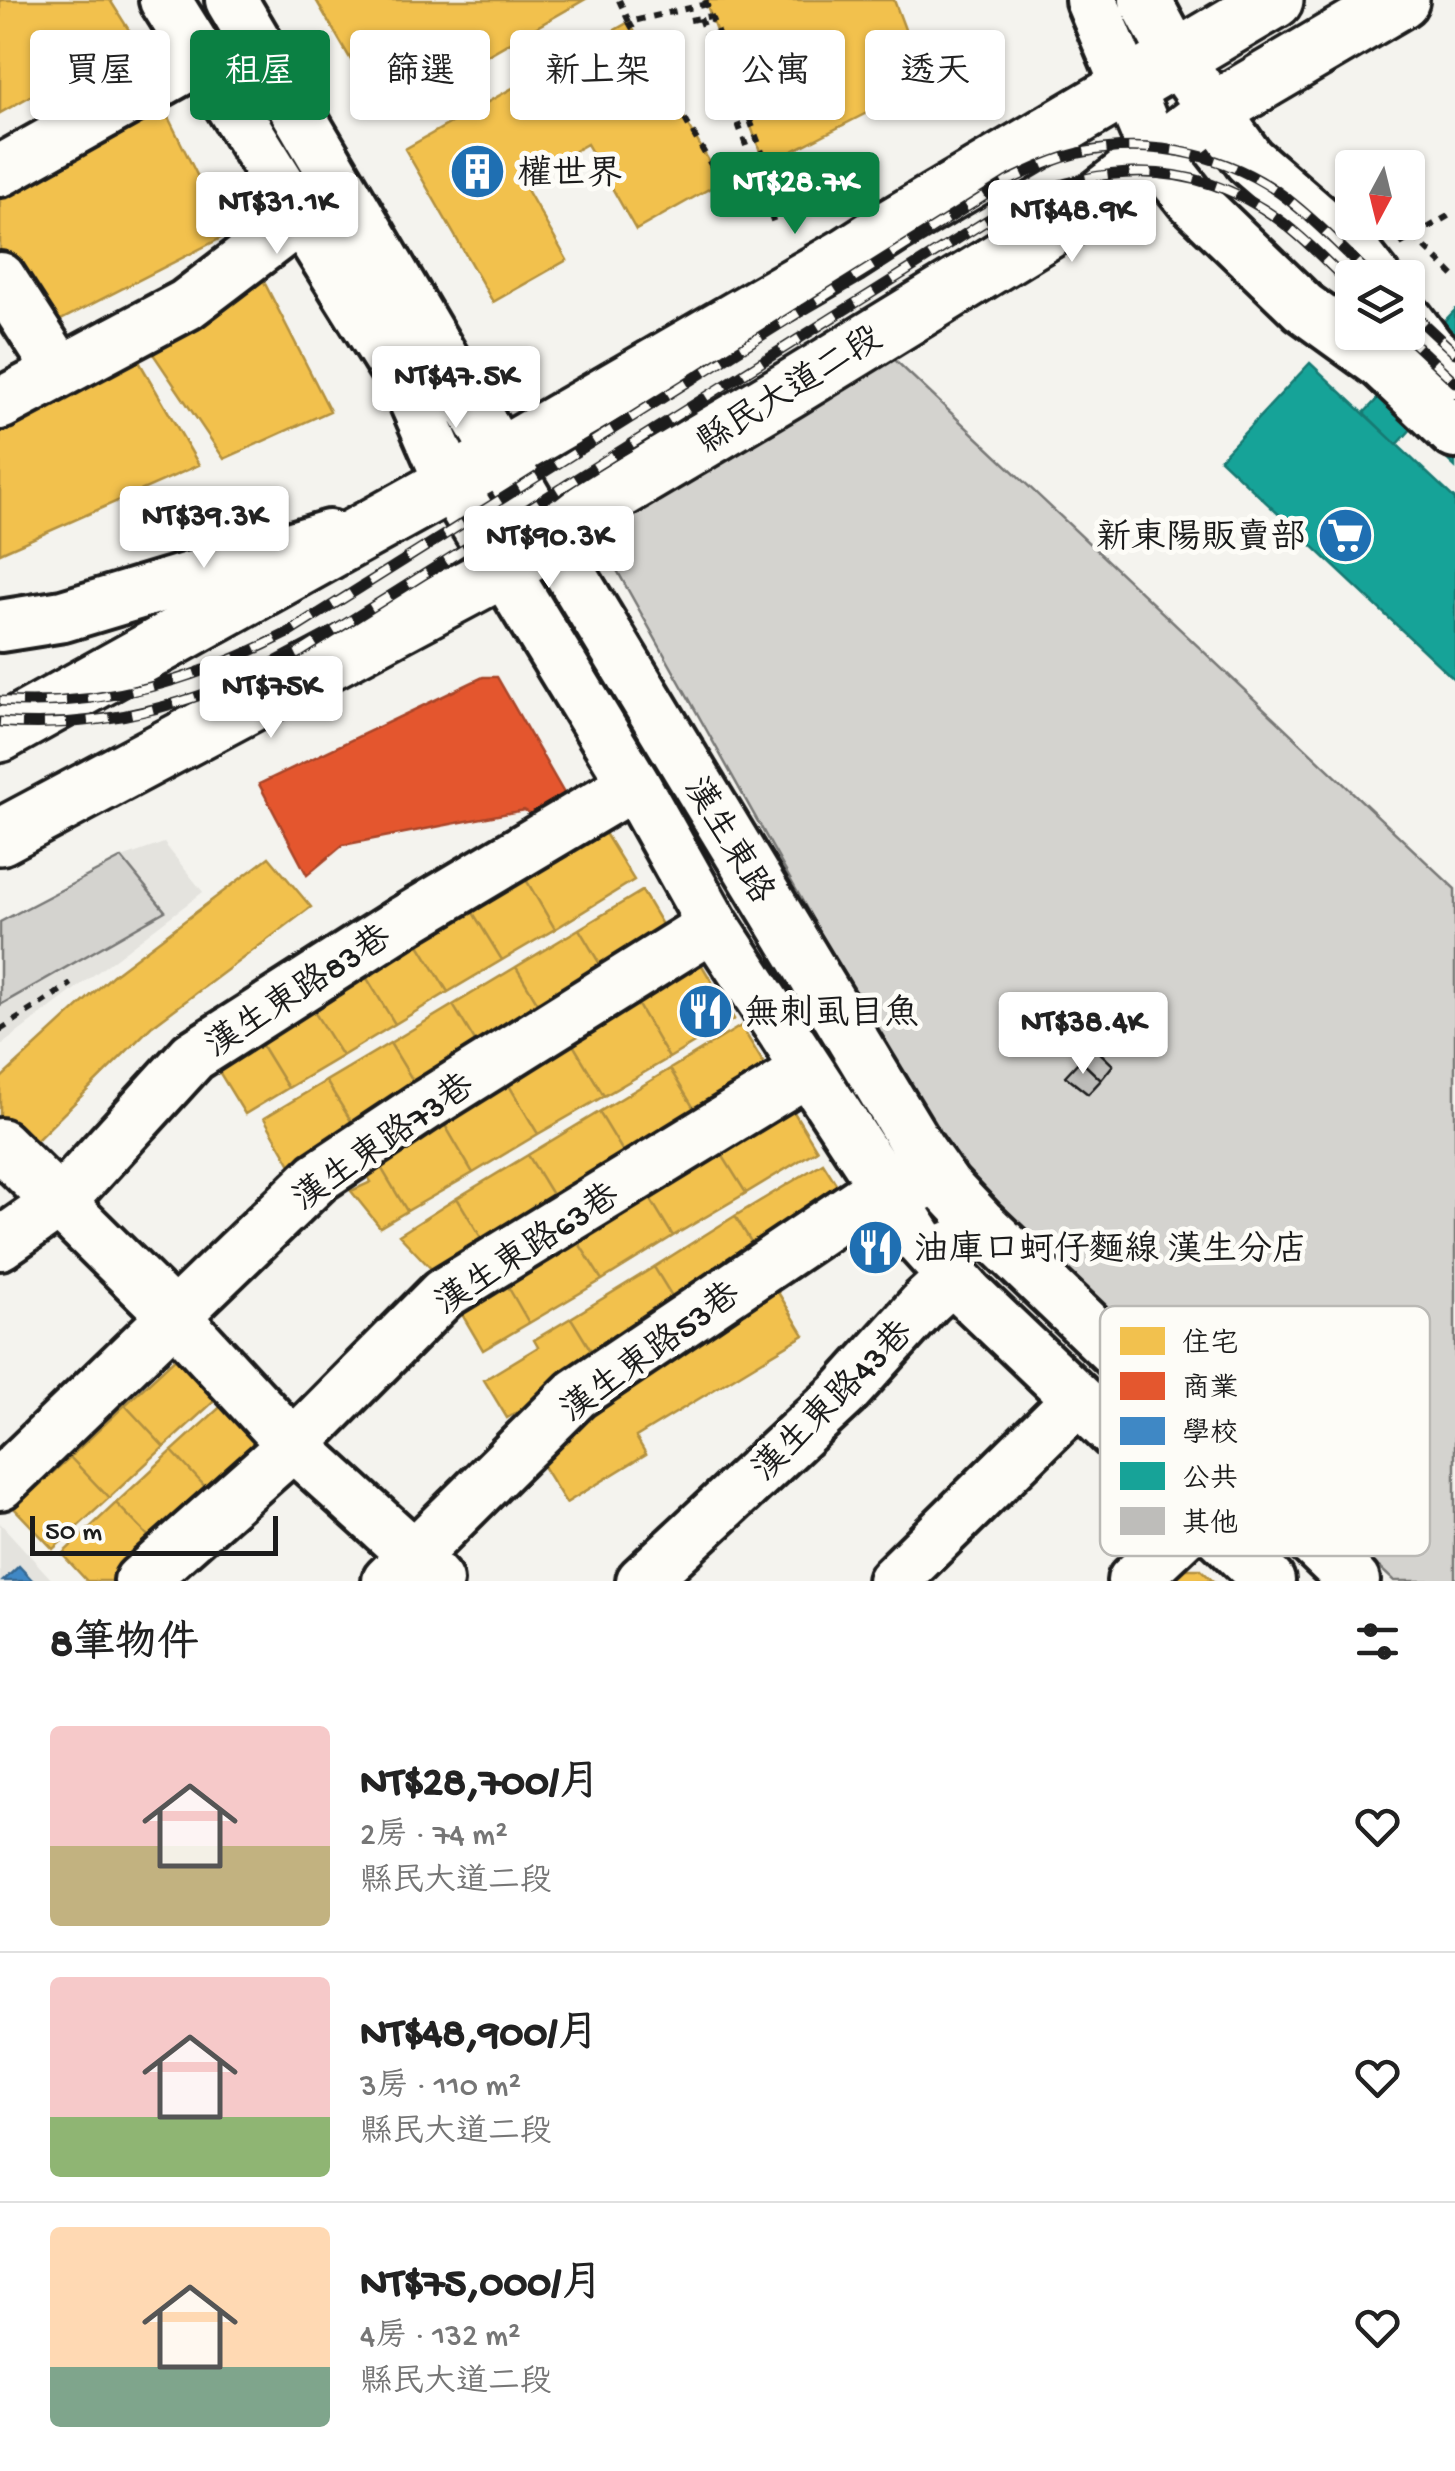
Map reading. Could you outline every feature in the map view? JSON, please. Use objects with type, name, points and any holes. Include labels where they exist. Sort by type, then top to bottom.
[{"type":"main road","points":[[0,734],[502,455],[831,265],[1274,0]]},
{"type":"main road","name":"縣民大道二段","points":[[0,836],[502,570],[550,540],[593,506],[1090,204],[1183,133],[1401,0]]},
{"type":"street","name":"漢生東路","points":[[165,0],[190,42]]},
{"type":"street","name":"漢生東路","points":[[231,0],[550,540],[919,1149],[946,1187],[979,1222],[1100,1338]]},
{"type":"street","points":[[1090,0],[1128,88],[1183,133],[1249,160],[1353,250],[1380,260]]},
{"type":"street","points":[[1146,0],[1176,57],[1190,198],[1303,308],[1382,364],[1455,432]]},
{"type":"street","points":[[0,171],[190,65]]},
{"type":"street","name":"漢生東路","points":[[238,120],[414,397],[450,482],[634,784],[713,925],[883,1187],[920,1241],[952,1278],[1100,1419]]},
{"type":"street","points":[[1183,133],[1214,181],[1335,289]]},
{"type":"street","points":[[0,404],[186,305],[300,218]]},
{"type":"street","points":[[0,278],[60,371]]},
{"type":"street","points":[[0,626],[63,616],[381,520]]},
{"type":"street","name":"漢生東路83巷","points":[[0,1244],[60,1202],[193,1056],[400,923],[634,784]]},
{"type":"street","name":"漢生東路73巷","points":[[0,1484],[318,1178],[426,1104],[713,925]]},
{"type":"street","name":"漢生東路63巷","points":[[140,1581],[293,1446],[444,1294],[807,1071]]},
{"type":"street","points":[[0,1144],[173,1315],[414,1573]]},
{"type":"street","points":[[883,1187],[946,1187],[952,1278]]},
{"type":"street","name":"漢生東路53巷","points":[[414,1573],[576,1394],[883,1187]]},
{"type":"street","name":"漢生東路43巷","points":[[642,1581],[844,1394],[952,1278]]},
{"type":"street","points":[[893,1581],[1078,1398]]},
{"type":"street","points":[[1133,1581],[1160,1556]]},
{"type":"street","name":"漢生東路","points":[[1244,1556],[1270,1581]]},
{"type":"street","name":"漢生東路","points":[[1328,1556],[1354,1581]]},
{"type":"path","points":[[619,0],[720,182],[756,201],[776,188]]},
{"type":"path","points":[[629,22],[706,2],[780,200]]},
{"type":"path","points":[[690,20],[711,16]]},
{"type":"path","points":[[700,18],[776,226]]},
{"type":"path","points":[[720,182],[765,165]]},
{"type":"path","points":[[1425,230],[1455,212]]},
{"type":"path","points":[[1387,260],[1410,240]]},
{"type":"path","points":[[1418,240],[1455,277]]},
{"type":"path","points":[[0,1030],[71,984]]},
{"type":"shaded area","points":[[894,359],[1455,889],[1455,1581],[1394,1581],[1367,1556],[1430,1556],[1430,1306],[1100,1307],[970,1186],[924,1118],[595,531]]},
{"type":"shaded area","points":[[164,843],[203,892],[0,1046],[0,922],[122,858]]},
{"type":"shaded area","points":[[122,858],[165,911],[0,1005],[0,922]]},
{"type":"shaded area","points":[[0,1523],[53,1581],[0,1581]]},
{"type":"building: 住宅","points":[[0,0],[110,0],[129,30],[30,30],[30,96],[0,113]]},
{"type":"building: 住宅","points":[[316,0],[584,0],[532,30],[510,30],[510,42],[490,54],[490,30],[350,30],[350,58]]},
{"type":"building: 住宅","points":[[705,0],[894,0],[905,30],[865,30],[865,114],[765,165],[749,120],[845,120],[845,30],[716,30]]},
{"type":"building: 住宅","name":"權世界","points":[[629,22],[634,30],[615,30]]},
{"type":"building: 住宅","name":"權世界","points":[[510,89],[510,120],[685,119],[721,182],[636,230],[587,144],[522,181],[567,260],[493,302],[405,149],[456,120],[490,120],[490,101]]},
{"type":"building: 住宅","points":[[121,120],[170,120],[227,235],[45,328],[0,249],[0,187]]},
{"type":"building: 住宅","points":[[259,272],[330,411],[224,459],[145,342]]},
{"type":"building: 住宅","points":[[130,346],[199,465],[0,553],[0,416]]},
{"type":"building: 住宅","points":[[603,830],[634,880],[555,929],[518,866]]},
{"type":"building: 住宅","points":[[269,857],[311,907],[151,1027],[29,1148],[0,1115],[0,1079],[113,975]]},
{"type":"building: 住宅","points":[[518,866],[555,929],[502,960],[464,898]]},
{"type":"building: 住宅","points":[[642,891],[673,943],[610,981],[579,929]]},
{"type":"building: 住宅","points":[[464,898],[502,960],[448,992],[410,930]]},
{"type":"building: 住宅","points":[[579,929],[610,981],[547,1019],[516,967]]},
{"type":"building: 住宅","points":[[410,930],[448,992],[395,1024],[357,962]]},
{"type":"building: 住宅","points":[[357,962],[395,1024],[342,1056],[303,994]]},
{"type":"building: 住宅","points":[[700,962],[734,1019],[669,1058],[635,1000]]},
{"type":"building: 住宅","points":[[516,967],[547,1019],[484,1056],[453,1005]]},
{"type":"building: 住宅","points":[[303,994],[342,1056],[288,1088],[250,1026]]},
{"type":"building: 住宅","points":[[635,1000],[669,1058],[604,1096],[569,1038]]},
{"type":"building: 住宅","points":[[453,1005],[484,1056],[421,1094],[390,1043]]},
{"type":"building: 住宅","points":[[741,1026],[772,1077],[701,1120],[670,1069]]},
{"type":"building: 住宅","points":[[256,1036],[288,1088],[245,1114],[218,1070],[230,1063],[225,1055]]},
{"type":"building: 住宅","points":[[569,1038],[604,1096],[538,1134],[504,1077]]},
{"type":"building: 住宅","points":[[390,1043],[421,1094],[358,1132],[326,1081]]},
{"type":"building: 住宅","points":[[670,1069],[701,1120],[630,1163],[599,1112]]},
{"type":"building: 住宅","points":[[504,1077],[538,1134],[473,1173],[439,1115]]},
{"type":"building: 住宅","points":[[326,1081],[358,1132],[294,1170],[264,1118]]},
{"type":"building: 住宅","points":[[786,1099],[817,1150],[746,1193],[714,1142]]},
{"type":"building: 住宅","points":[[599,1112],[630,1163],[559,1206],[528,1155]]},
{"type":"building: 住宅","points":[[439,1115],[473,1173],[407,1211],[373,1154]]},
{"type":"building: 住宅","points":[[714,1142],[746,1193],[673,1236],[642,1185]]},
{"type":"building: 住宅","points":[[373,1154],[407,1211],[380,1227],[351,1191],[371,1182],[359,1163]]},
{"type":"building: 住宅","points":[[528,1155],[559,1206],[488,1249],[457,1198]]},
{"type":"building: 住宅","points":[[823,1163],[851,1207],[763,1261],[735,1216]]},
{"type":"building: 住宅","points":[[642,1185],[673,1236],[602,1280],[570,1229]]},
{"type":"building: 住宅","points":[[457,1198],[488,1249],[439,1277],[399,1235]]},
{"type":"building: 住宅","points":[[735,1216],[763,1261],[681,1311],[654,1267]]},
{"type":"building: 住宅","points":[[570,1229],[602,1280],[529,1323],[499,1271]]},
{"type":"building: 住宅","points":[[654,1267],[681,1311],[598,1362],[571,1318]]},
{"type":"building: 住宅","points":[[499,1271],[529,1323],[483,1350],[460,1311]]},
{"type":"building: 住宅","points":[[776,1289],[804,1335],[636,1437],[646,1454],[566,1503],[531,1447]]},
{"type":"building: 住宅","points":[[571,1318],[598,1362],[507,1418],[484,1380],[538,1347],[534,1340]]},
{"type":"building: 住宅","points":[[180,1354],[220,1396],[164,1447],[125,1405]]},
{"type":"building: 住宅","points":[[228,1400],[266,1441],[211,1493],[172,1451]]},
{"type":"building: 住宅","points":[[125,1405],[164,1447],[109,1498],[70,1457]]},
{"type":"building: 住宅","points":[[172,1451],[211,1493],[156,1544],[116,1503]]},
{"type":"building: 住宅","points":[[70,1457],[109,1498],[53,1549],[14,1508]]},
{"type":"building: 住宅","points":[[116,1503],[156,1544],[116,1581],[87,1581],[62,1554]]},
{"type":"building: 住宅","points":[[1177,1569],[1200,1569],[1213,1581],[1166,1581]]},
{"type":"building: 商業","points":[[483,677],[497,677],[565,795],[534,815],[524,810],[343,845],[307,875],[259,784]]},
{"type":"building: 學校","points":[[19,1566],[33,1581],[3,1581]]},
{"type":"building: 公共","points":[[1455,310],[1455,467],[1413,427],[1397,445],[1364,413],[1380,396],[1376,392],[1416,350],[1425,350],[1425,341]]},
{"type":"building: 公共","points":[[1310,363],[1455,499],[1455,680],[1220,459]]},
{"type":"building: 其他","points":[[1092,1045],[1113,1065],[1101,1080],[1080,1060]]},
{"type":"building: 其他","points":[[1080,1060],[1101,1080],[1088,1094],[1065,1076]]},
{"type":"railway","points":[[0,701],[76,700],[149,687],[219,664],[288,633],[1008,181],[1070,155],[1136,147],[1193,154],[1220,162],[1272,188],[1355,260]]},
{"type":"railway","points":[[0,722],[79,722],[154,709],[228,685],[299,653],[1021,199],[1054,187],[1087,178],[1152,173],[1216,186],[1278,219],[1335,270]]},
{"type":"railway","points":[[1425,325],[1455,353]]},
{"type":"railway","points":[[1421,350],[1455,382]]},
{"type":"place","name":"權世界","points":[[478,171]]},
{"type":"place","name":"新東陽販賣部","points":[[1345,535]]},
{"type":"place","name":"無刺虱目魚","points":[[705,1011]]},
{"type":"place","name":"油庫口蚵仔麵線 漢生分店","points":[[875,1247]]}]
